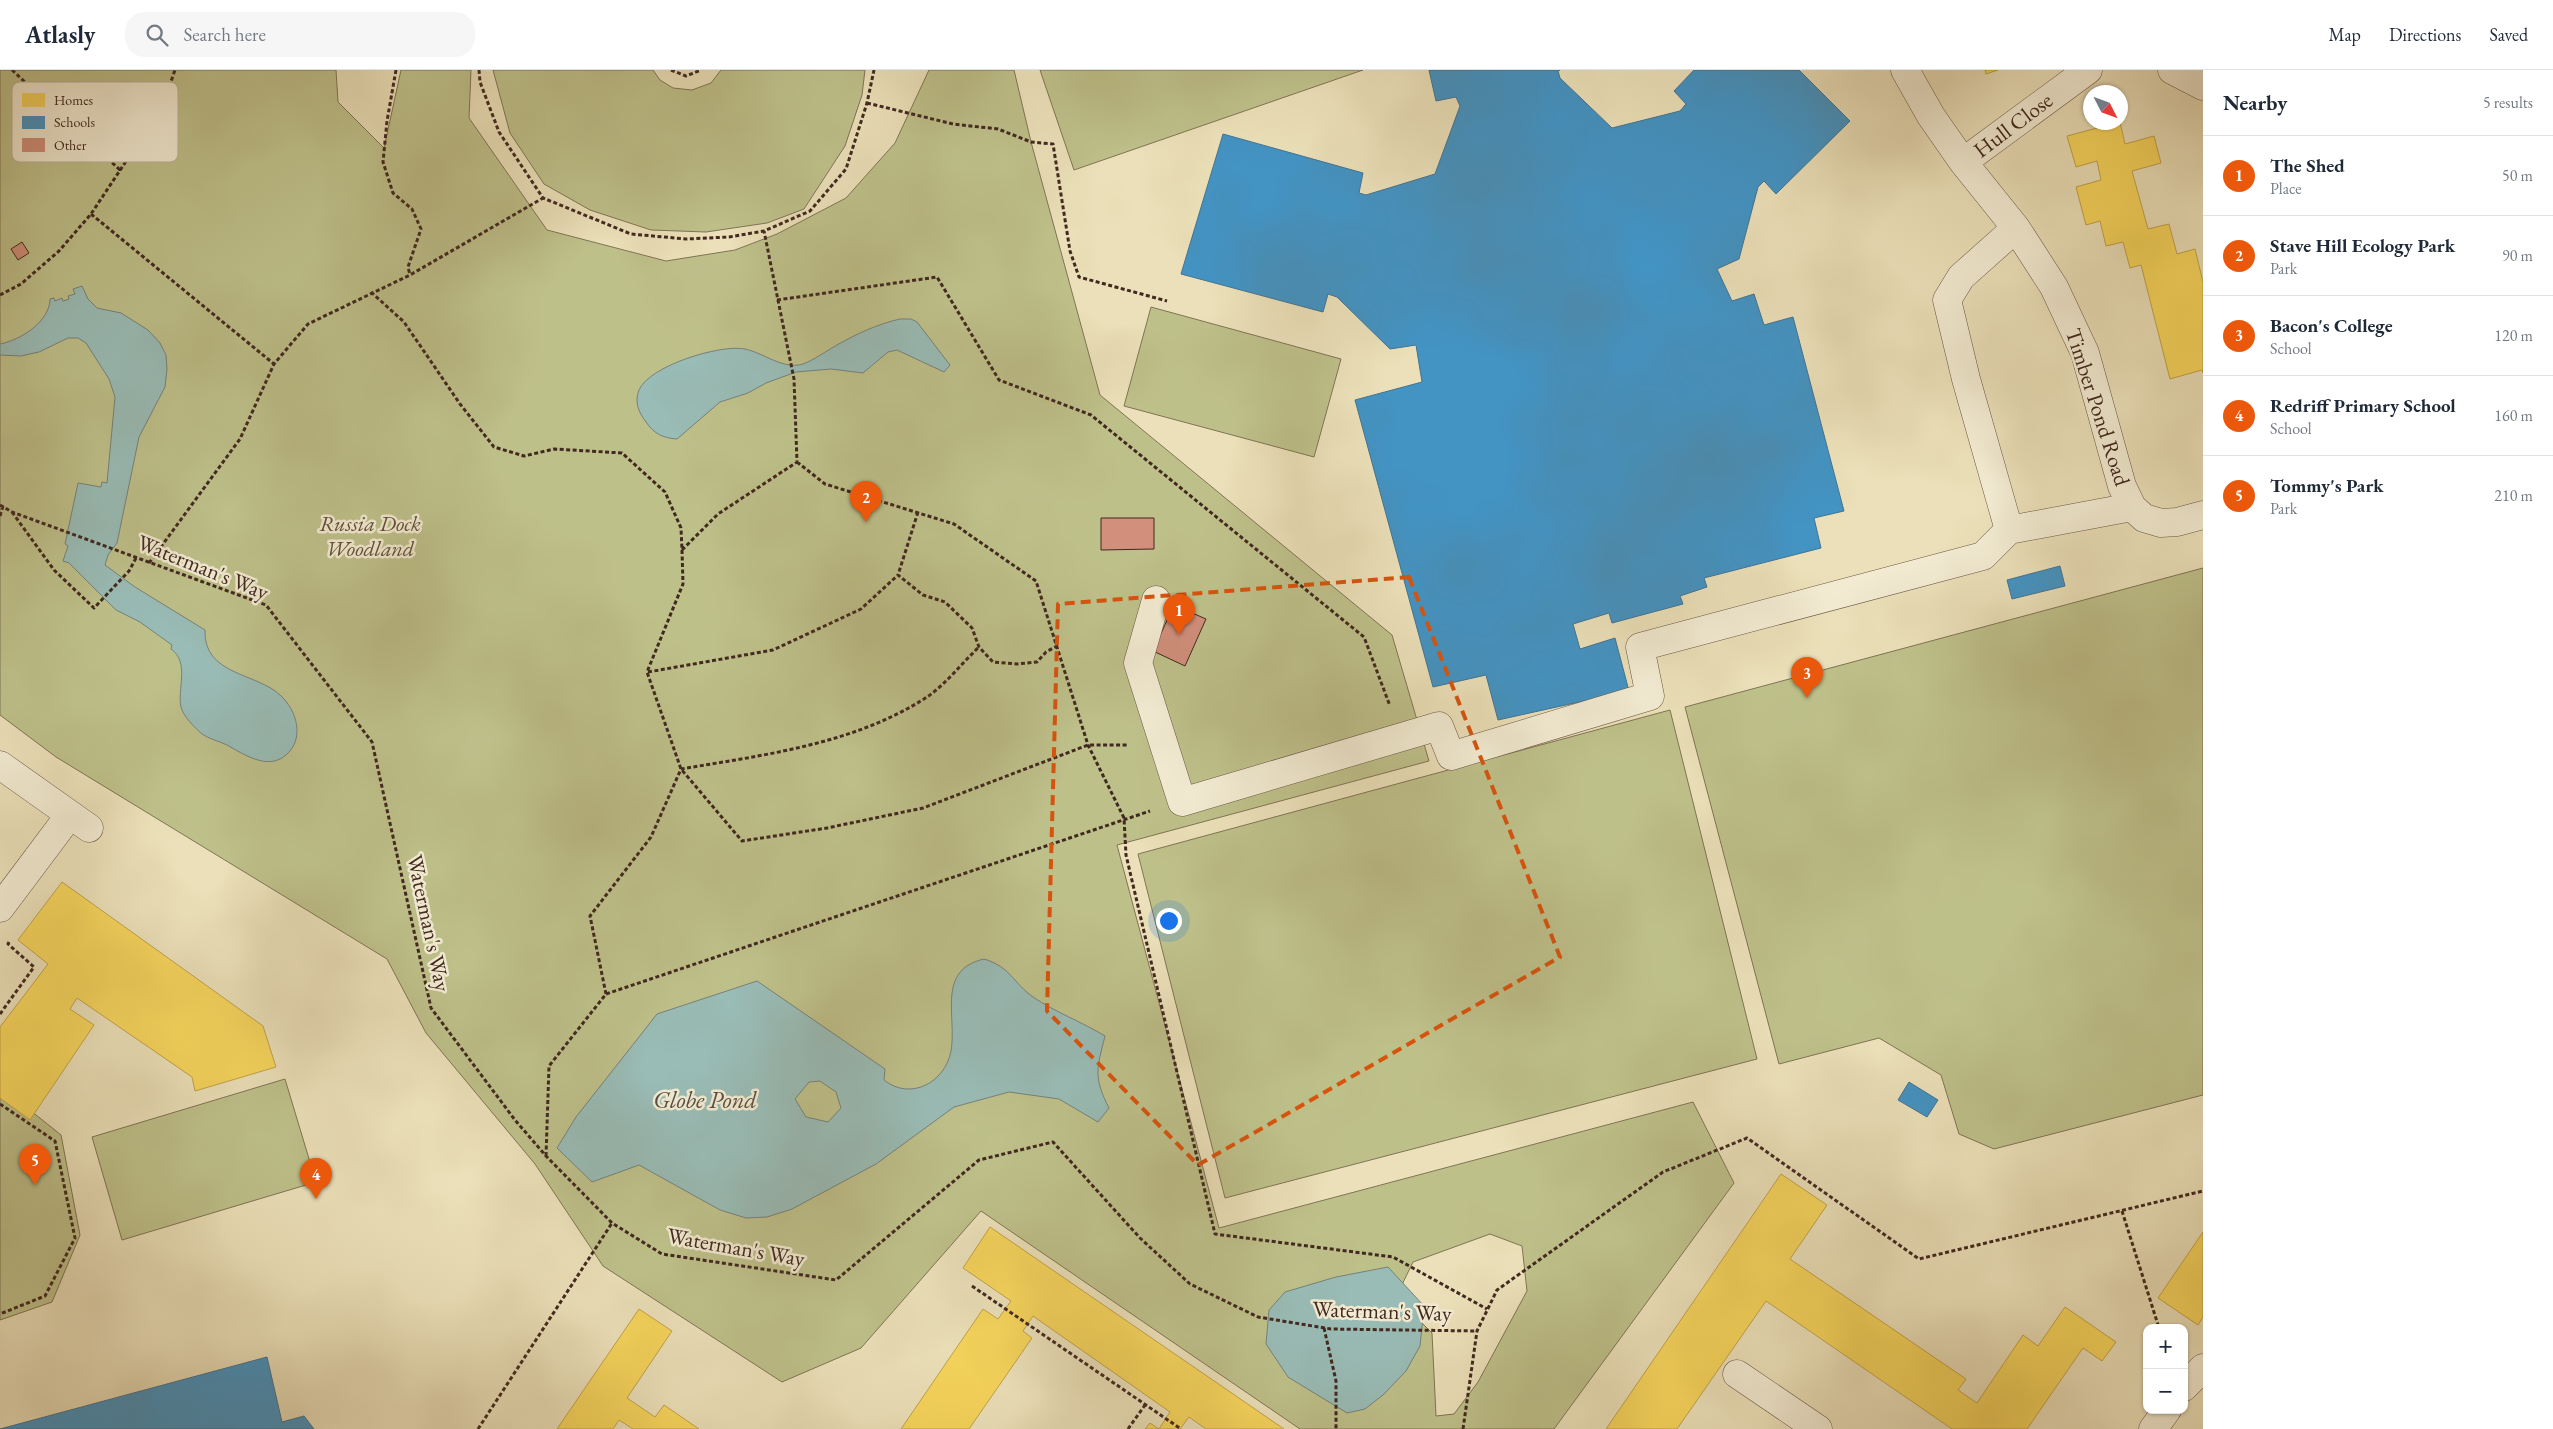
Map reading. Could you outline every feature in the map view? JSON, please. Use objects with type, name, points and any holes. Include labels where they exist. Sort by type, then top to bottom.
[{"type":"street","name":"Timber Pond Road","points":[[1905,70],[1931,116],[1963,162],[2016,228],[2054,287],[2085,353],[2122,486],[2132,507],[2144,518],[2161,523],[2177,522],[2203,515]]},
{"type":"street","name":"Hull Close","points":[[1963,162],[2088,70]]},
{"type":"street","points":[[2172,70],[2203,86]]},
{"type":"street","points":[[2009,530],[1966,379],[1947,300],[1961,277],[2016,228]]},
{"type":"street","points":[[1156,600],[1138,663],[1182,802],[1439,726],[1451,756],[1650,696],[1640,647],[1983,556],[2009,530],[2132,507]]},
{"type":"street","points":[[0,765],[79,822],[0,908]]},
{"type":"street","points":[[2188,1383],[2203,1368]]},
{"type":"street","points":[[1737,1374],[1818,1429]]},
{"type":"street","points":[[2153,1429],[2164,1414]]},
{"type":"path","points":[[12,70],[25,82]]},
{"type":"path","points":[[171,82],[175,70]]},
{"type":"path","points":[[396,70],[387,121],[383,162],[393,192],[412,209],[420,229],[408,267],[410,275]]},
{"type":"path","points":[[479,70],[480,82],[499,132],[543,198],[631,234],[686,239],[729,237],[764,231],[810,211],[846,169],[867,103],[874,70]]},
{"type":"path","points":[[671,70],[686,76],[702,70]]},
{"type":"path","points":[[867,103],[953,124],[998,129],[1031,142],[1053,144],[1070,251],[1079,277],[1167,301]]},
{"type":"path","points":[[111,162],[120,170]]},
{"type":"path","points":[[0,295],[21,284],[60,251],[90,214],[125,162]]},
{"type":"path","points":[[149,563],[240,440],[274,364],[308,324],[371,292],[410,275],[543,198]]},
{"type":"path","points":[[90,214],[274,364]]},
{"type":"path","points":[[764,231],[794,380],[797,462],[825,484],[954,524],[1036,581],[1088,745],[1124,818],[1126,855],[1215,1234],[1393,1257],[1487,1309]]},
{"type":"path","points":[[778,300],[937,277],[999,380],[1091,415],[1364,637],[1402,737]]},
{"type":"path","points":[[371,292],[404,322],[460,404],[494,447],[524,456],[554,449],[622,453],[665,492],[681,528],[682,584],[647,672],[681,769],[742,841],[827,828],[923,808],[1088,745],[1164,745]]},
{"type":"path","points":[[682,550],[718,514],[797,462]]},
{"type":"path","points":[[0,516],[1,505],[12,512],[54,570],[94,608],[129,571],[136,558]]},
{"type":"path","name":"Waterman's Way","points":[[12,512],[266,605],[372,742],[431,1008],[515,1120],[546,1156],[612,1223],[662,1254],[836,1280],[979,1160],[1053,1142],[1140,1238],[1190,1284],[1258,1317],[1324,1328],[1477,1331]]},
{"type":"path","points":[[647,672],[773,650],[861,609],[898,575],[918,512]]},
{"type":"path","points":[[898,575],[924,595],[945,602],[972,628],[979,647],[993,662],[1016,664],[1037,662],[1046,652],[1056,646]]},
{"type":"path","points":[[681,769],[783,752],[879,724],[928,696],[979,647]]},
{"type":"path","points":[[606,994],[590,916],[651,837],[681,769]]},
{"type":"path","points":[[546,1156],[549,1066],[606,994],[1124,818],[1182,802]]},
{"type":"path","points":[[0,1014],[34,967],[8,944]]},
{"type":"path","points":[[0,1104],[55,1141],[75,1238],[45,1296],[0,1314]]},
{"type":"path","points":[[1463,1429],[1477,1331],[1497,1290],[1663,1172],[1747,1138],[1919,1259],[2203,1191]]},
{"type":"path","points":[[2122,1211],[2158,1324]]},
{"type":"path","points":[[478,1429],[612,1223]]},
{"type":"path","points":[[972,1286],[1181,1429]]},
{"type":"path","points":[[1324,1328],[1336,1381],[1336,1429]]},
{"type":"path","points":[[1128,1429],[1145,1404]]},
{"type":"highlighted area","points":[[1409,577],[1560,957],[1198,1165],[1047,1011],[1058,604]]},
{"type":"green space","name":"Russia Dock Woodland","points":[[0,70],[336,70],[338,102],[384,148],[401,70],[471,70],[469,118],[547,230],[666,261],[735,250],[777,234],[846,198],[895,143],[929,70],[1014,70],[1031,142],[1100,395],[1392,635],[1429,761],[1117,845],[1219,1228],[1693,1102],[1734,1183],[1554,1429],[1300,1429],[981,1211],[861,1348],[782,1382],[603,1266],[535,1164],[426,1033],[387,959],[56,757],[0,715]],"holes":[[[1490,1234],[1522,1246],[1527,1291],[1478,1382],[1454,1414],[1436,1416],[1432,1333],[1396,1297],[1413,1262]]]},
{"type":"green space","points":[[493,70],[653,70],[660,80],[673,88],[692,90],[711,83],[721,70],[865,70],[862,95],[845,146],[804,209],[767,223],[706,232],[651,230],[590,210],[544,184],[510,133]]},
{"type":"green space","points":[[1040,70],[1363,70],[1074,170]]},
{"type":"green space","points":[[1151,307],[1341,359],[1314,457],[1124,406]]},
{"type":"green space","points":[[2203,568],[2203,1095],[1994,1149],[1959,1134],[1941,1075],[1879,1038],[1779,1064],[1685,707]]},
{"type":"green space","points":[[1670,710],[1757,1059],[1225,1198],[1138,854]]},
{"type":"green space","points":[[285,1079],[316,1182],[122,1240],[92,1137]]},
{"type":"green space","points":[[0,1086],[61,1135],[80,1235],[52,1302],[0,1320]]},
{"type":"water","points":[[82,286],[88,299],[97,308],[121,313],[148,330],[160,343],[166,355],[165,387],[139,437],[117,543],[108,555],[105,565],[135,587],[205,630],[207,645],[213,656],[222,665],[270,688],[286,701],[294,716],[297,733],[292,748],[279,760],[264,761],[256,759],[202,734],[182,710],[180,700],[182,676],[180,661],[171,649],[172,645],[140,622],[116,610],[69,563],[63,561],[68,546],[65,544],[78,483],[101,487],[102,482],[107,483],[115,397],[109,379],[86,343],[78,338],[68,338],[39,352],[21,356],[0,355],[0,344],[25,334],[40,322],[49,307],[50,299],[54,298],[55,301],[62,298],[63,301],[69,299],[68,296],[75,294],[73,289]]},
{"type":"water","points":[[900,319],[911,319],[917,322],[950,365],[944,372],[897,350],[888,352],[863,373],[831,369],[796,372],[766,383],[748,393],[720,402],[677,439],[667,438],[656,432],[643,419],[639,411],[638,394],[645,381],[670,365],[703,353],[734,348],[745,349],[788,365],[803,364],[859,333]]},
{"type":"water","name":"Globe Pond","points":[[984,959],[993,962],[1006,971],[1033,997],[1105,1036],[1098,1072],[1100,1088],[1109,1108],[1098,1122],[1059,1099],[1009,1092],[954,1107],[876,1164],[792,1209],[767,1217],[746,1218],[720,1210],[639,1165],[592,1182],[557,1148],[576,1117],[657,1014],[757,981],[885,1069],[884,1080],[894,1086],[905,1089],[925,1085],[942,1072],[947,1062],[951,1051],[951,1009],[954,984],[959,973],[969,965]],"holes":[[[820,1081],[836,1092],[841,1108],[828,1122],[806,1117],[795,1099],[809,1082]]]},
{"type":"water","points":[[1388,1267],[1424,1306],[1420,1346],[1406,1371],[1383,1395],[1365,1409],[1347,1413],[1288,1377],[1266,1344],[1269,1310],[1285,1292],[1336,1277]]},
{"type":"building: Homes","points":[[1985,70],[1998,70],[1986,74]]},
{"type":"building: Homes","points":[[2090,130],[2122,130],[2125,144],[2154,136],[2161,163],[2132,171],[2148,229],[2169,224],[2177,254],[2195,249],[2203,282],[2203,373],[2202,370],[2170,379],[2141,265],[2130,268],[2123,242],[2106,246],[2100,221],[2086,225],[2076,187],[2101,180],[2097,161],[2076,167],[2067,136]]},
{"type":"building: Homes","points":[[62,882],[263,1026],[276,1067],[195,1091],[192,1077],[77,998],[70,1009],[94,1025],[30,1120],[0,1098],[0,1027],[48,964],[18,940]]},
{"type":"building: Homes","points":[[1781,1174],[1827,1205],[1790,1259],[1966,1379],[1958,1390],[1977,1403],[2023,1335],[2038,1346],[2065,1307],[2116,1342],[2102,1361],[2083,1348],[2027,1429],[1952,1429],[1766,1301],[1677,1429],[1606,1429]]},
{"type":"building: Homes","points":[[990,1227],[1284,1429],[1206,1429],[1189,1417],[1180,1429],[1159,1429],[1170,1412],[1033,1316],[1023,1331],[1032,1338],[969,1429],[901,1429],[983,1309],[998,1319],[1011,1301],[963,1268]]},
{"type":"building: Homes","points":[[2203,1232],[2203,1317],[2198,1325],[2158,1298]]},
{"type":"building: Homes","points":[[639,1309],[672,1331],[627,1398],[655,1417],[664,1405],[699,1429],[633,1429],[619,1420],[613,1429],[557,1429]]},
{"type":"building: Homes","points":[[1150,1423],[1159,1429],[1145,1429]]},
{"type":"building: Schools","points":[[1429,70],[1560,70],[1558,71],[1560,78],[1612,128],[1680,111],[1686,104],[1674,91],[1694,70],[1799,70],[1850,121],[1776,194],[1764,181],[1758,187],[1739,259],[1717,269],[1732,301],[1754,294],[1764,325],[1793,317],[1844,511],[1814,518],[1821,548],[1704,578],[1707,587],[1680,596],[1683,604],[1612,623],[1609,613],[1573,624],[1580,649],[1615,638],[1629,691],[1498,720],[1486,675],[1433,687],[1355,400],[1422,382],[1416,345],[1390,349],[1337,297],[1328,294],[1323,312],[1181,274],[1223,134],[1363,173],[1359,193],[1366,195],[1435,174],[1460,106],[1456,97],[1436,101]]},
{"type":"building: Schools","points":[[2060,566],[2065,586],[2012,599],[2007,580]]},
{"type":"building: Schools","points":[[1909,1082],[1938,1100],[1927,1117],[1898,1100]]},
{"type":"building: Schools","points":[[267,1357],[282,1422],[304,1416],[314,1429],[0,1429]]},
{"type":"building: Other","points":[[22,242],[29,253],[18,260],[11,249]]},
{"type":"building: Other","points":[[1101,518],[1154,518],[1154,549],[1101,550]]},
{"type":"building: Other","points":[[1174,605],[1206,619],[1185,666],[1153,651]]},
{"type":"place","name":"Stave Hill Ecology Park","points":[[866,522]]},
{"type":"place","name":"The Shed","points":[[1179,635]]},
{"type":"place","name":"Bacon's College","points":[[1807,698]]},
{"type":"place","name":"Tommy's Park","points":[[35,1185]]},
{"type":"place","name":"Redriff Primary School","points":[[316,1199]]}]
